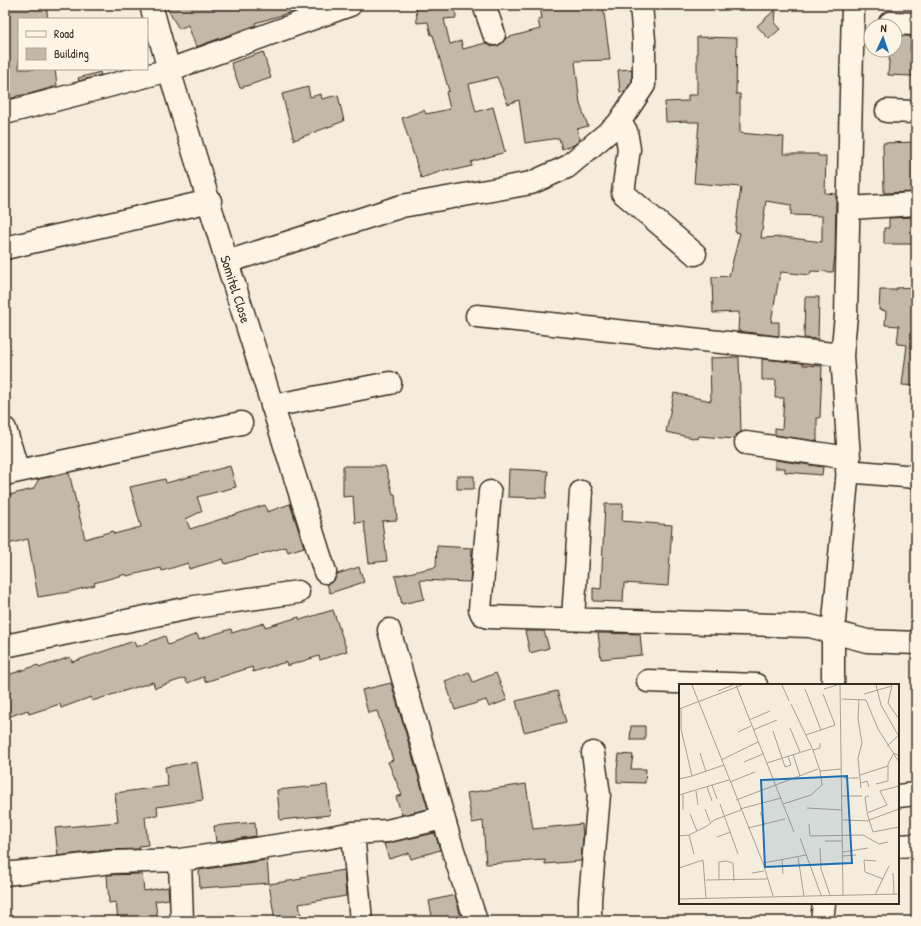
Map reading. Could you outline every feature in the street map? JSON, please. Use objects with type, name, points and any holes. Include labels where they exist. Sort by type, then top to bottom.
[{"type":"street","name":"Somitel Close","points":[[151,5],[227,262],[325,572]]},
{"type":"street","points":[[5,113],[169,70],[350,5]]},
{"type":"street","points":[[484,5],[494,34]]},
{"type":"street","points":[[227,262],[402,206],[531,183],[567,167],[618,124],[644,85],[644,40],[641,5]]},
{"type":"street","points":[[833,684],[833,632],[848,465],[842,355],[846,316],[853,5]]},
{"type":"street","points":[[903,24],[916,24]]},
{"type":"street","points":[[887,111],[916,112]]},
{"type":"street","points":[[618,124],[626,132],[629,150],[623,193],[695,254]]},
{"type":"street","points":[[5,248],[210,202]]},
{"type":"street","points":[[849,208],[916,204]]},
{"type":"street","points":[[477,316],[842,355]]},
{"type":"street","points":[[272,406],[390,383]]},
{"type":"street","points":[[5,429],[11,473],[242,423]]},
{"type":"street","points":[[746,443],[848,465],[916,477]]},
{"type":"street","points":[[490,492],[480,609],[482,614],[488,617],[573,618],[810,626],[867,641],[916,643]]},
{"type":"street","points":[[573,618],[581,492]]},
{"type":"street","points":[[5,646],[194,607],[298,592]]},
{"type":"street","points":[[389,630],[443,818],[476,921]]},
{"type":"street","points":[[648,681],[729,684]]},
{"type":"street","points":[[590,921],[590,900],[599,794],[593,753]]},
{"type":"street","points":[[899,796],[916,794]]},
{"type":"street","points":[[5,874],[113,862],[180,860],[353,833],[387,831],[443,818]]},
{"type":"street","points":[[353,833],[361,921]]},
{"type":"street","points":[[899,846],[916,845]]},
{"type":"street","points":[[180,860],[182,921]]},
{"type":"street","points":[[822,921],[824,904]]},
{"type":"building","points":[[5,5],[46,5],[48,18],[18,18],[18,70],[55,70],[57,86],[5,100]]},
{"type":"building","points":[[165,5],[304,5],[305,8],[255,23],[256,25],[196,47],[188,25],[179,29]]},
{"type":"building","points":[[416,5],[455,5],[456,18],[444,19],[450,44],[461,41],[463,49],[486,43],[491,46],[498,46],[506,38],[540,29],[538,20],[542,19],[540,5],[603,5],[610,60],[575,61],[580,104],[588,126],[577,129],[580,140],[574,145],[562,149],[559,138],[525,143],[519,100],[508,104],[497,77],[469,84],[476,112],[493,107],[505,152],[471,162],[472,166],[450,171],[449,169],[421,178],[402,118],[424,110],[426,114],[450,109],[446,92],[449,91],[433,35],[431,35],[428,22],[417,23]]},
{"type":"building","points":[[776,9],[775,24],[780,29],[769,39],[757,26]]},
{"type":"building","points":[[903,36],[911,36],[910,51],[913,51],[912,76],[888,75],[889,58],[903,58]]},
{"type":"building","points":[[697,37],[737,38],[736,94],[740,94],[740,133],[784,137],[783,154],[818,154],[818,156],[826,156],[825,193],[836,194],[835,255],[833,272],[811,271],[810,275],[781,272],[771,322],[779,322],[779,336],[738,331],[739,312],[713,313],[712,277],[729,276],[740,233],[735,232],[741,187],[694,183],[699,122],[666,122],[665,102],[688,101],[688,95],[697,95]],"holes":[[[766,201],[791,205],[791,215],[822,216],[822,242],[784,237],[761,238]]]},
{"type":"building","points":[[263,52],[271,78],[240,88],[231,63]]},
{"type":"building","points":[[632,69],[632,81],[625,92],[620,92],[618,70]]},
{"type":"building","points":[[100,72],[101,75],[79,81],[78,78]]},
{"type":"building","points":[[308,87],[310,97],[321,94],[322,99],[338,95],[344,121],[294,140],[282,94]]},
{"type":"building","points":[[916,142],[916,192],[884,193],[883,143]]},
{"type":"building","points":[[914,217],[914,244],[884,244],[884,228],[889,228],[889,218]]},
{"type":"building","points":[[916,287],[916,386],[902,385],[907,345],[897,344],[899,326],[885,325],[886,311],[879,310],[880,290],[896,290],[896,288]]},
{"type":"building","points":[[805,297],[819,297],[818,339],[804,338]]},
{"type":"building","points":[[739,357],[741,432],[736,435],[735,439],[699,436],[698,439],[666,432],[674,393],[711,401],[710,358]]},
{"type":"building","points":[[762,359],[803,363],[803,365],[822,366],[820,418],[817,418],[817,441],[775,435],[775,428],[782,429],[784,398],[775,398],[776,380],[762,380]]},
{"type":"building","points":[[775,460],[823,467],[822,475],[785,472],[785,468],[775,468]]},
{"type":"building","points":[[230,466],[236,487],[197,497],[202,511],[186,519],[190,529],[265,505],[267,512],[290,504],[304,547],[288,552],[286,547],[225,564],[223,559],[189,569],[188,563],[162,571],[161,568],[127,576],[126,574],[69,592],[38,597],[28,539],[8,544],[5,532],[5,496],[33,489],[39,479],[69,473],[85,539],[113,531],[114,534],[141,527],[130,487],[165,479],[166,483]]},
{"type":"building","points":[[343,466],[385,466],[393,494],[395,494],[397,520],[382,521],[387,561],[369,563],[364,522],[355,523],[353,496],[343,497]]},
{"type":"building","points":[[509,469],[548,471],[546,498],[508,497]]},
{"type":"building","points":[[457,476],[474,476],[474,489],[457,489]]},
{"type":"building","points":[[605,504],[623,504],[622,521],[672,525],[668,586],[624,583],[623,602],[593,601],[593,588],[601,589]]},
{"type":"building","points":[[437,546],[472,548],[470,582],[420,580],[424,599],[402,604],[395,576],[436,567]]},
{"type":"building","points":[[359,567],[364,582],[330,593],[327,584],[334,581],[337,574]]},
{"type":"building","points":[[333,610],[347,651],[320,660],[319,656],[287,666],[286,662],[253,672],[252,667],[205,682],[204,677],[187,683],[185,678],[155,688],[153,682],[92,701],[91,697],[61,708],[60,704],[29,714],[28,710],[5,718],[5,676],[38,665],[39,668],[70,657],[72,662],[134,641],[136,647],[165,636],[168,645],[197,634],[199,639],[231,629],[232,633],[264,623],[265,627],[299,617],[300,620]]},
{"type":"building","points":[[525,631],[544,631],[549,648],[530,653]]},
{"type":"building","points":[[598,633],[640,634],[642,655],[601,659]]},
{"type":"building","points":[[469,672],[473,682],[496,673],[507,700],[489,707],[486,700],[455,710],[445,681]]},
{"type":"building","points":[[391,683],[428,809],[402,815],[396,797],[402,795],[388,762],[393,760],[377,711],[368,713],[362,690]]},
{"type":"building","points":[[557,691],[566,722],[524,732],[516,701]]},
{"type":"building","points":[[631,726],[645,726],[645,740],[630,740]]},
{"type":"building","points":[[619,754],[633,755],[631,769],[646,769],[645,783],[617,782]]},
{"type":"building","points":[[197,762],[203,800],[157,807],[158,816],[145,817],[148,845],[139,846],[140,849],[104,850],[58,856],[55,828],[118,822],[115,793],[168,786],[165,767]]},
{"type":"building","points":[[526,784],[533,829],[582,824],[583,838],[581,861],[545,864],[545,860],[486,864],[483,821],[472,823],[467,793]]},
{"type":"building","points":[[327,785],[330,815],[280,820],[277,790]]},
{"type":"building","points":[[255,822],[256,836],[216,842],[214,826]]},
{"type":"building","points":[[435,833],[440,850],[411,859],[409,853],[389,859],[384,844]]},
{"type":"building","points":[[267,860],[269,883],[200,888],[199,870]]},
{"type":"building","points":[[344,870],[346,896],[299,904],[302,921],[275,921],[269,884]]},
{"type":"building","points":[[142,874],[144,891],[168,887],[169,899],[155,901],[158,921],[118,921],[116,902],[109,903],[107,875]]},
{"type":"building","points":[[455,895],[462,921],[433,921],[429,901]]}]
